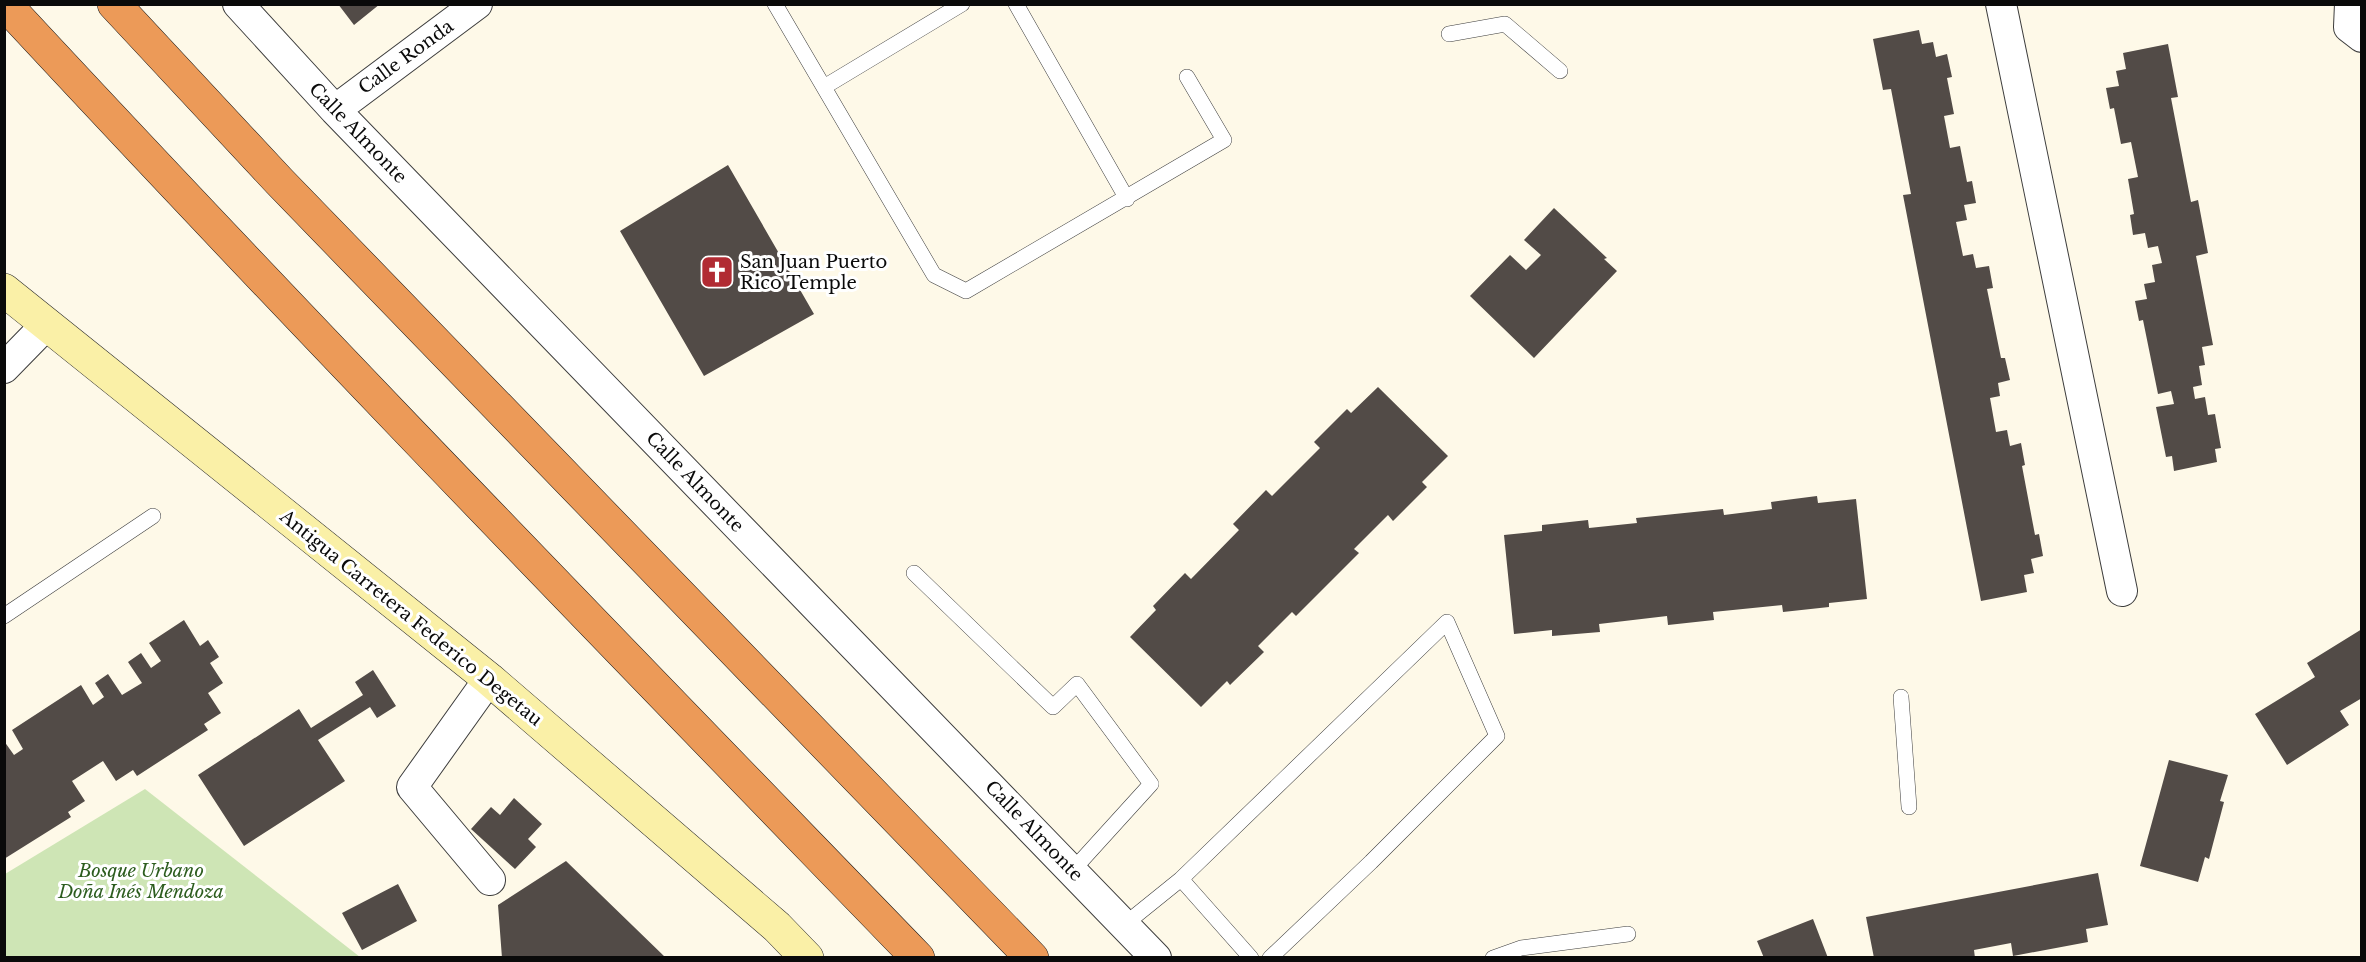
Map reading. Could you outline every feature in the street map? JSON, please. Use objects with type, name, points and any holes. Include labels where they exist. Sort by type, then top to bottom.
[{"type":"highway","points":[[5,4],[215,230],[410,434],[918,957]]},
{"type":"highway","points":[[114,4],[279,181],[1032,957]]},
{"type":"street","name":"Calle Almonte","points":[[238,4],[334,110],[1156,957]]},
{"type":"street","name":"Calle Ronda","points":[[334,110],[477,4]]},
{"type":"street","points":[[2001,4],[2122,591]]},
{"type":"street","points":[[2350,4],[2349,27],[2361,37]]},
{"type":"street","name":"Antigua Carretera Federico Degetau","points":[[4,290],[489,679],[777,927],[807,957]]},
{"type":"street","points":[[4,368],[47,324]]},
{"type":"street","points":[[489,679],[412,787],[490,880]]},
{"type":"lane","points":[[775,4],[934,275],[966,291],[1127,199],[1224,140],[1187,77]]},
{"type":"lane","points":[[824,87],[962,4]]},
{"type":"lane","points":[[1016,4],[1127,199]]},
{"type":"lane","points":[[1449,34],[1505,24],[1560,71]]},
{"type":"lane","points":[[4,616],[153,516]]},
{"type":"lane","points":[[914,573],[1053,707],[1077,684],[1150,784],[1072,871]]},
{"type":"lane","points":[[1124,925],[1181,879],[1447,622],[1497,736],[1371,862],[1270,957]]},
{"type":"lane","points":[[1900,698],[1909,807]]},
{"type":"lane","points":[[1181,879],[1251,957]]},
{"type":"lane","points":[[1493,957],[1521,948],[1628,934]]},
{"type":"green space","name":"Bosque Urbano Doña Inés Mendoza","points":[[145,789],[360,957],[5,957],[5,874]]},
{"type":"building","points":[[338,4],[380,4],[354,25]]},
{"type":"building","points":[[1919,30],[1922,44],[1933,42],[1936,57],[1947,54],[1952,77],[1947,78],[1954,114],[1944,116],[1950,148],[1960,146],[1967,182],[1972,181],[1976,203],[1964,205],[1967,220],[1956,222],[1963,256],[1973,254],[1976,268],[1989,266],[1993,288],[1987,289],[2001,358],[2005,358],[2010,380],[1998,383],[2000,396],[1990,398],[1996,432],[2007,430],[2010,446],[2021,443],[2025,465],[2022,466],[2035,535],[2039,534],[2043,556],[2031,559],[2034,573],[2024,575],[2027,592],[1981,601],[1903,195],[1911,194],[1891,89],[1883,90],[1873,39]]},
{"type":"building","points":[[2168,44],[2178,97],[2171,98],[2191,202],[2198,200],[2208,253],[2196,256],[2213,345],[2202,347],[2205,365],[2199,366],[2202,385],[2193,387],[2195,399],[2205,397],[2208,415],[2215,414],[2221,448],[2215,449],[2217,462],[2174,471],[2172,456],[2166,457],[2156,407],[2174,404],[2171,391],[2158,394],[2143,320],[2139,321],[2135,301],[2147,299],[2144,284],[2155,282],[2152,265],[2162,263],[2158,246],[2148,248],[2145,233],[2133,235],[2130,215],[2134,214],[2128,179],[2138,177],[2131,142],[2121,144],[2114,108],[2110,109],[2106,88],[2119,86],[2116,71],[2126,69],[2123,53]]},
{"type":"building","name":"San Juan Puerto Rico Temple","points":[[728,165],[814,314],[704,376],[620,231]]},
{"type":"building","points":[[1554,208],[1607,258],[1604,259],[1617,271],[1534,358],[1470,296],[1510,255],[1526,270],[1541,255],[1524,240]]},
{"type":"building","points":[[1378,387],[1448,456],[1422,482],[1427,487],[1393,521],[1388,515],[1354,549],[1359,553],[1296,616],[1292,612],[1258,646],[1264,652],[1230,685],[1227,681],[1201,707],[1130,637],[1156,610],[1153,606],[1185,573],[1191,579],[1239,530],[1233,524],[1266,490],[1272,496],[1320,448],[1314,442],[1347,409],[1351,413]]},
{"type":"building","points":[[1817,496],[1818,503],[1856,499],[1867,599],[1829,603],[1829,607],[1783,612],[1782,605],[1713,612],[1714,620],[1668,625],[1667,616],[1599,624],[1600,632],[1552,636],[1552,630],[1514,634],[1504,535],[1542,531],[1542,525],[1588,520],[1589,528],[1637,523],[1636,518],[1723,509],[1724,515],[1772,509],[1771,502]]},
{"type":"building","points":[[184,620],[200,646],[208,640],[219,657],[210,663],[223,683],[208,693],[221,713],[204,724],[208,730],[137,776],[133,770],[116,781],[103,761],[72,781],[85,801],[68,812],[71,817],[4,859],[4,741],[14,755],[23,749],[12,730],[81,685],[93,705],[104,697],[95,683],[108,674],[122,695],[142,683],[128,662],[141,653],[151,668],[161,661],[149,643]]},
{"type":"building","points":[[2362,629],[2362,698],[2340,711],[2349,725],[2287,765],[2255,714],[2315,677],[2307,663]]},
{"type":"building","points":[[373,670],[396,706],[377,718],[370,707],[318,740],[345,781],[244,846],[198,775],[299,709],[311,728],[363,695],[355,682]]},
{"type":"building","points":[[2169,760],[2228,775],[2220,801],[2224,802],[2209,859],[2205,857],[2198,882],[2140,866]]},
{"type":"building","points":[[514,798],[542,824],[528,839],[536,847],[515,869],[471,829],[491,807],[500,815]]},
{"type":"building","points":[[566,861],[666,958],[502,958],[498,905]]},
{"type":"building","points":[[2098,873],[2108,925],[2086,929],[2088,942],[2013,956],[2011,943],[1974,950],[1975,958],[1874,958],[1866,917]]},
{"type":"building","points":[[398,884],[417,921],[362,950],[342,913]]},
{"type":"building","points":[[1813,919],[1828,958],[1764,958],[1757,941]]},
{"type":"place","name":"San Juan Puerto Rico Temple","points":[[717,272]]}]
